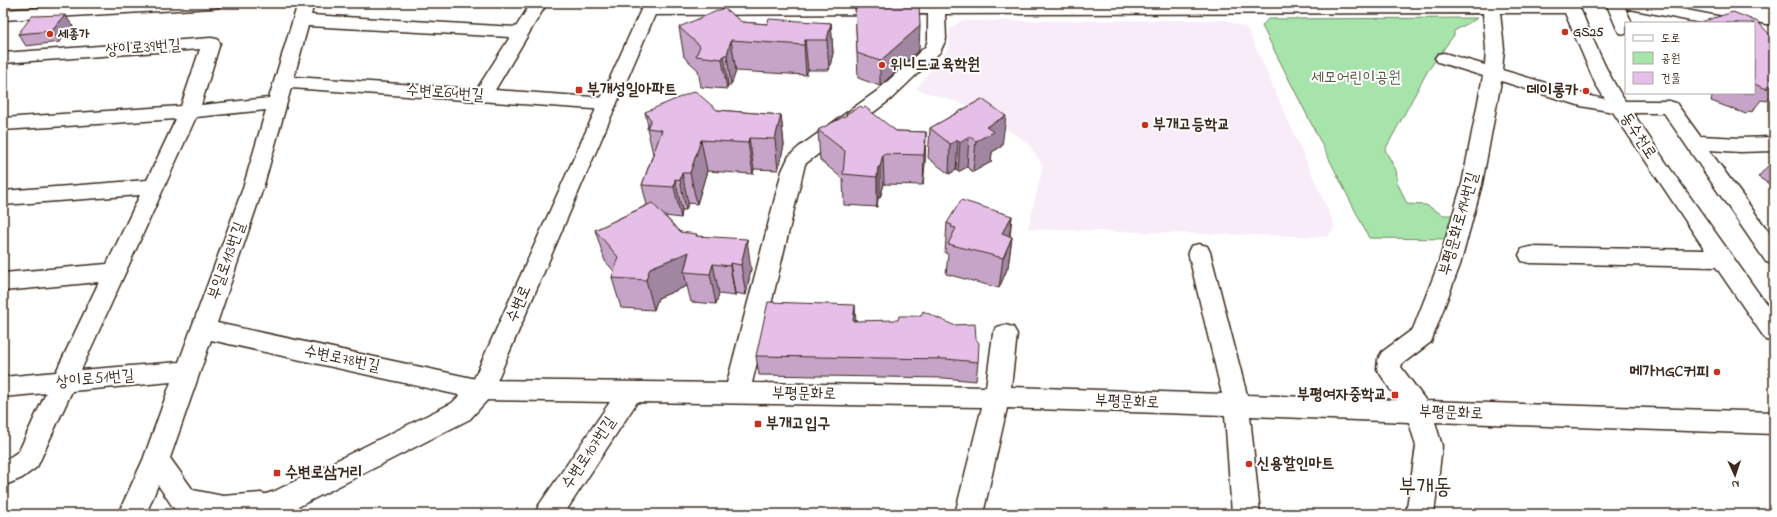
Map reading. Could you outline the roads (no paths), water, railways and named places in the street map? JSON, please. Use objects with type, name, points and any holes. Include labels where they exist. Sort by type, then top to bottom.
[{"type":"street","points":[[3,15],[213,3]]},
{"type":"street","points":[[483,95],[539,3]]},
{"type":"street","points":[[1614,3],[1625,27]]},
{"type":"street","points":[[1624,3],[1723,22]]},
{"type":"street","points":[[651,6],[936,9],[963,6],[1491,8],[1571,6]]},
{"type":"street","name":"수변로","points":[[243,514],[270,509],[461,411],[481,390],[651,6]]},
{"type":"street","name":"동수천로","points":[[1571,6],[1604,83],[1664,175],[1774,333]]},
{"type":"street","name":"부평문화로194번길","points":[[1420,514],[1429,446],[1419,412],[1389,370],[1390,360],[1423,335],[1449,265],[1472,184],[1493,74],[1495,49],[1491,8]]},
{"type":"street","points":[[737,393],[792,172],[796,162],[806,152],[884,95],[934,48],[937,39],[936,9]]},
{"type":"street","points":[[304,12],[522,32]]},
{"type":"street","name":"부일로113번길","points":[[132,514],[156,460],[253,188],[304,12]]},
{"type":"street","points":[[1755,28],[1774,32]]},
{"type":"street","name":"상이로39번길","points":[[3,58],[211,43],[189,112],[28,459],[13,470],[3,474]]},
{"type":"street","points":[[1444,58],[1588,102],[1620,107],[1665,100],[1774,256]]},
{"type":"street","points":[[3,124],[189,112],[280,92]]},
{"type":"street","name":"수변로64번길","points":[[280,92],[483,95],[607,104]]},
{"type":"street","points":[[1693,142],[1740,145],[1774,144]]},
{"type":"street","points":[[3,198],[154,187]]},
{"type":"street","points":[[1199,252],[1238,406],[1246,514]]},
{"type":"street","points":[[1530,255],[1723,259]]},
{"type":"street","points":[[3,282],[115,272]]},
{"type":"street","name":"수변로78번길","points":[[203,329],[481,390]]},
{"type":"street","points":[[969,514],[997,398],[1005,334]]},
{"type":"street","name":"상이로51번길","points":[[3,387],[188,371]]},
{"type":"street","name":"부평문화로","points":[[481,390],[997,398],[1774,423]]},
{"type":"street","name":"수변로107번길","points":[[549,514],[630,392]]},
{"type":"street","points":[[156,460],[185,501],[222,508],[270,509]]},
{"type":"place","name":"GS25","points":[[1565,32]]},
{"type":"place","name":"세종가","points":[[50,34]]},
{"type":"place","name":"위니드교육학원","points":[[882,65]]},
{"type":"place","name":"부개성일아파트","points":[[579,90]]},
{"type":"place","name":"데이롱카","points":[[1586,91]]},
{"type":"place","name":"부개고등학교","points":[[1145,125]]},
{"type":"place","name":"메가MGC커피","points":[[1717,372]]},
{"type":"place","name":"부평여자중학교","points":[[1395,395]]},
{"type":"place","name":"부개고입구","points":[[758,424]]},
{"type":"place","name":"신용할인마트","points":[[1249,464]]},
{"type":"place","name":"수변로삼거리","points":[[277,473]]},
{"type":"district","name":"부개동","points":[[1425,488]]},
{"type":"park label","name":"세모어린이공원","points":[[1356,78]]}]
